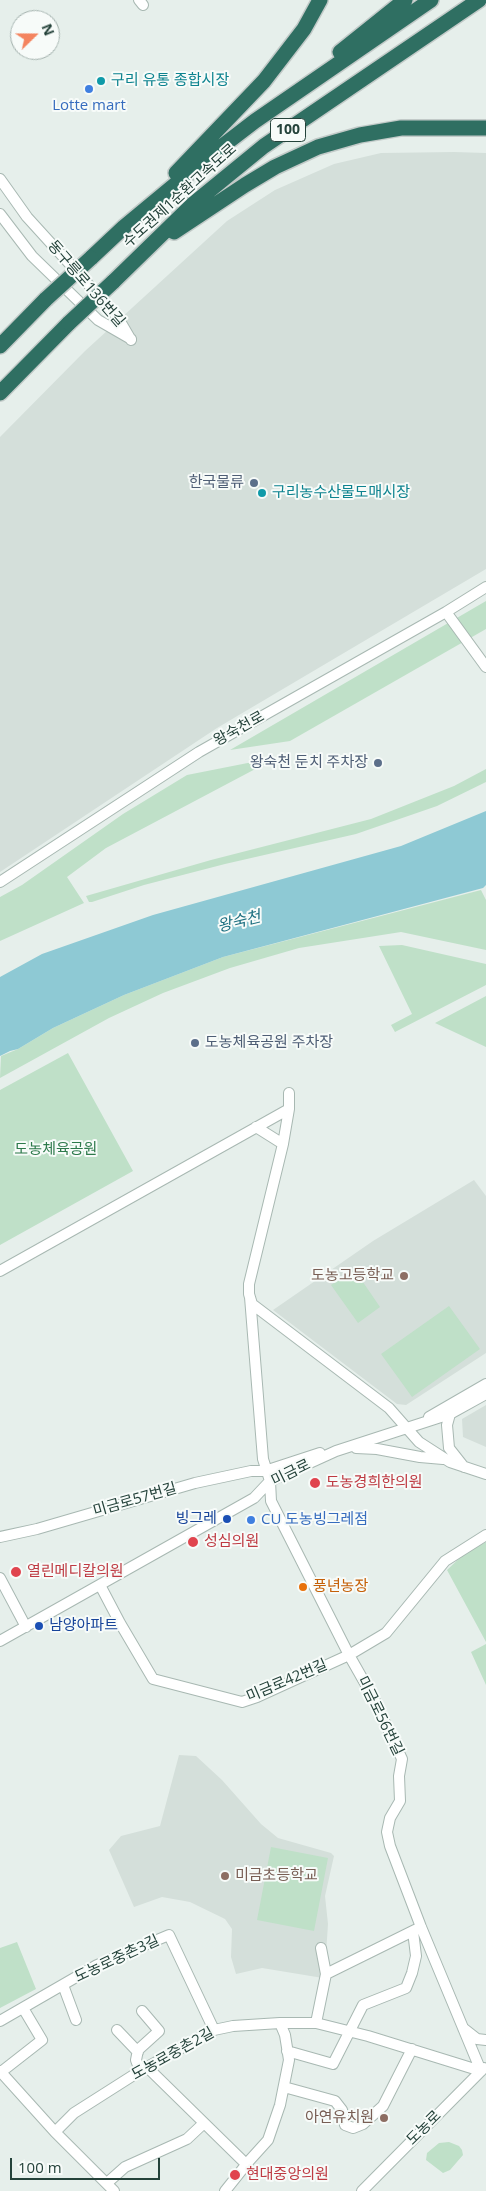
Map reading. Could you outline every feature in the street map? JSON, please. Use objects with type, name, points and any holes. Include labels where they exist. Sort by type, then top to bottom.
[{"type":"highway","points":[[124,227],[264,81],[304,29],[320,0]]},
{"type":"highway","points":[[266,114],[405,0]]},
{"type":"highway","name":"수도권제1순환고속도로","points":[[0,346],[46,299],[124,227],[212,154],[266,114],[431,0]]},
{"type":"highway","name":"수도권제1순환고속도로","points":[[0,393],[69,323],[206,193],[264,146],[479,0]]},
{"type":"highway","points":[[142,254],[245,185],[275,167],[318,147],[360,135],[400,128],[486,128]]},
{"type":"street","name":"동구릉로136번길","points":[[0,179],[26,217],[117,316],[131,340],[98,320],[32,256],[0,214]]},
{"type":"street","name":"왕숙천로","points":[[0,882],[199,752],[446,612],[486,587]]},
{"type":"street","points":[[446,612],[486,667]]},
{"type":"street","name":"미금로56번길","points":[[290,1092],[283,1144],[250,1284],[262,1459],[268,1476],[271,1501],[349,1655],[374,1699],[402,1758],[399,1776],[400,1801],[390,1818],[387,1832],[390,1846],[417,1929],[483,2068]]},
{"type":"street","points":[[0,1271],[289,1109]]},
{"type":"street","points":[[256,1127],[283,1144]]},
{"type":"street","points":[[250,1297],[252,1304],[389,1408],[419,1442],[444,1459],[486,1474]]},
{"type":"street","points":[[408,1428],[486,1384]]},
{"type":"street","points":[[408,1428],[450,1414],[486,1394]]},
{"type":"street","points":[[450,1414],[447,1425],[450,1448],[464,1467]]},
{"type":"street","name":"미금로","points":[[0,1641],[254,1498],[268,1476],[336,1451],[408,1428]]},
{"type":"street","points":[[348,1447],[377,1449],[420,1457],[444,1459]]},
{"type":"street","name":"미금로57번길","points":[[0,1537],[37,1529],[195,1483],[251,1471],[268,1476]]},
{"type":"street","name":"미금로42번길","points":[[100,1584],[120,1623],[154,1679],[242,1702],[349,1655],[386,1633],[445,1561],[486,1535]]},
{"type":"street","points":[[0,1578],[26,1627]]},
{"type":"street","points":[[288,2052],[333,2064],[363,2005],[406,1988],[416,1956],[417,1929],[326,1974]]},
{"type":"street","name":"도농로중촌3길","points":[[0,2021],[97,1965],[168,1935],[214,2030]]},
{"type":"street","points":[[316,2023],[326,1974],[321,1948]]},
{"type":"street","points":[[63,1985],[76,2020]]},
{"type":"street","points":[[22,2008],[42,2040],[1,2072],[55,2132],[112,2189],[125,2168],[188,2139],[204,2123]]},
{"type":"street","points":[[142,2011],[159,2031],[138,2052],[136,2060],[246,2164]]},
{"type":"street","points":[[225,2191],[268,2140],[280,2105],[289,2060],[280,2023]]},
{"type":"street","name":"도농로중촌2길","points":[[55,2132],[74,2113],[144,2069],[214,2030],[252,2024],[316,2023],[483,2068]]},
{"type":"street","points":[[463,2028],[477,2039],[486,2040]]},
{"type":"street","points":[[117,2030],[138,2052]]},
{"type":"street","points":[[284,2086],[335,2101],[342,2110],[346,2125],[353,2128],[363,2124],[383,2106],[412,2048]]},
{"type":"street","name":"도농로","points":[[362,2191],[483,2068]]},
{"type":"shaded area","name":"구리농수산물도매시장","points":[[381,153],[486,153],[486,569],[217,728],[0,872],[0,437],[85,351],[227,221],[275,190],[334,164]]},
{"type":"shaded area","name":"도농고등학교","points":[[474,1180],[486,1196],[486,1353],[406,1405],[397,1404],[273,1310],[373,1241]]},
{"type":"shaded area","points":[[486,1405],[486,1447],[463,1437],[462,1419]]},
{"type":"shaded area","name":"미금초등학교","points":[[179,1755],[196,1756],[222,1780],[261,1824],[278,1838],[331,1853],[334,1856],[325,1896],[328,1924],[326,1954],[331,1968],[329,1979],[262,1968],[236,1974],[231,1957],[232,1929],[225,1919],[190,1902],[162,1897],[134,1907],[109,1850],[121,1836],[160,1826]]},
{"type":"green space","points":[[486,601],[486,629],[290,741],[230,750]]},
{"type":"green space","points":[[278,757],[106,848],[67,877],[84,903],[0,941],[0,897],[22,885],[123,814],[187,775]]},
{"type":"green space","points":[[486,769],[486,782],[437,806],[356,834],[225,864],[144,885],[92,902],[89,902],[86,896],[211,860],[371,819],[454,786]]},
{"type":"green space","points":[[481,890],[486,900],[486,950],[401,932],[299,948],[230,968],[163,993],[109,1018],[0,1078],[1,1056],[18,1049],[53,1028],[124,995],[223,957]]},
{"type":"green space","points":[[402,945],[486,964],[486,985],[395,1032],[391,1025],[412,1014],[379,946]]},
{"type":"green space","points":[[486,996],[486,1047],[435,1023]]},
{"type":"green space","name":"도농체육공원","points":[[68,1053],[133,1171],[0,1245],[0,1090]]},
{"type":"green space","points":[[354,1269],[380,1307],[358,1323],[331,1285]]},
{"type":"green space","points":[[449,1306],[480,1349],[412,1397],[381,1354]]},
{"type":"green space","points":[[486,1542],[486,1642],[447,1570],[465,1553]]},
{"type":"green space","points":[[486,1644],[486,1685],[471,1652]]},
{"type":"green space","points":[[271,1847],[328,1858],[314,1931],[257,1920]]},
{"type":"green space","points":[[17,1942],[36,1989],[0,2008],[0,1948]]},
{"type":"green space","points":[[449,2142],[459,2146],[463,2155],[450,2170],[443,2173],[426,2160],[427,2153],[439,2143]]},
{"type":"water","name":"왕숙천","points":[[486,811],[486,885],[483,888],[223,957],[124,995],[53,1028],[18,1049],[0,1056],[0,977],[42,954],[153,915],[401,846]]},
{"type":"place","name":"구리 유통 종합시장","points":[[101,81]]},
{"type":"place","name":"Lotte mart","points":[[89,89]]},
{"type":"place","name":"한국물류","points":[[254,483]]},
{"type":"place","name":"구리농수산물도매시장","points":[[262,493]]},
{"type":"place","name":"왕숙천 둔치 주차장","points":[[378,763]]},
{"type":"place","name":"도농체육공원 주차장","points":[[195,1043]]},
{"type":"place","name":"도농고등학교","points":[[404,1276]]},
{"type":"place","name":"도농경희한의원","points":[[315,1483]]},
{"type":"place","name":"빙그레","points":[[227,1519]]},
{"type":"place","name":"CU 도농빙그레점","points":[[251,1520]]},
{"type":"place","name":"성심의원","points":[[193,1542]]},
{"type":"place","name":"열린메디칼의원","points":[[16,1572]]},
{"type":"place","name":"풍년농장","points":[[303,1587]]},
{"type":"place","name":"남양아파트","points":[[39,1626]]},
{"type":"place","name":"미금초등학교","points":[[225,1876]]},
{"type":"place","name":"아연유치원","points":[[384,2118]]},
{"type":"place","name":"현대중앙의원","points":[[235,2175]]}]
